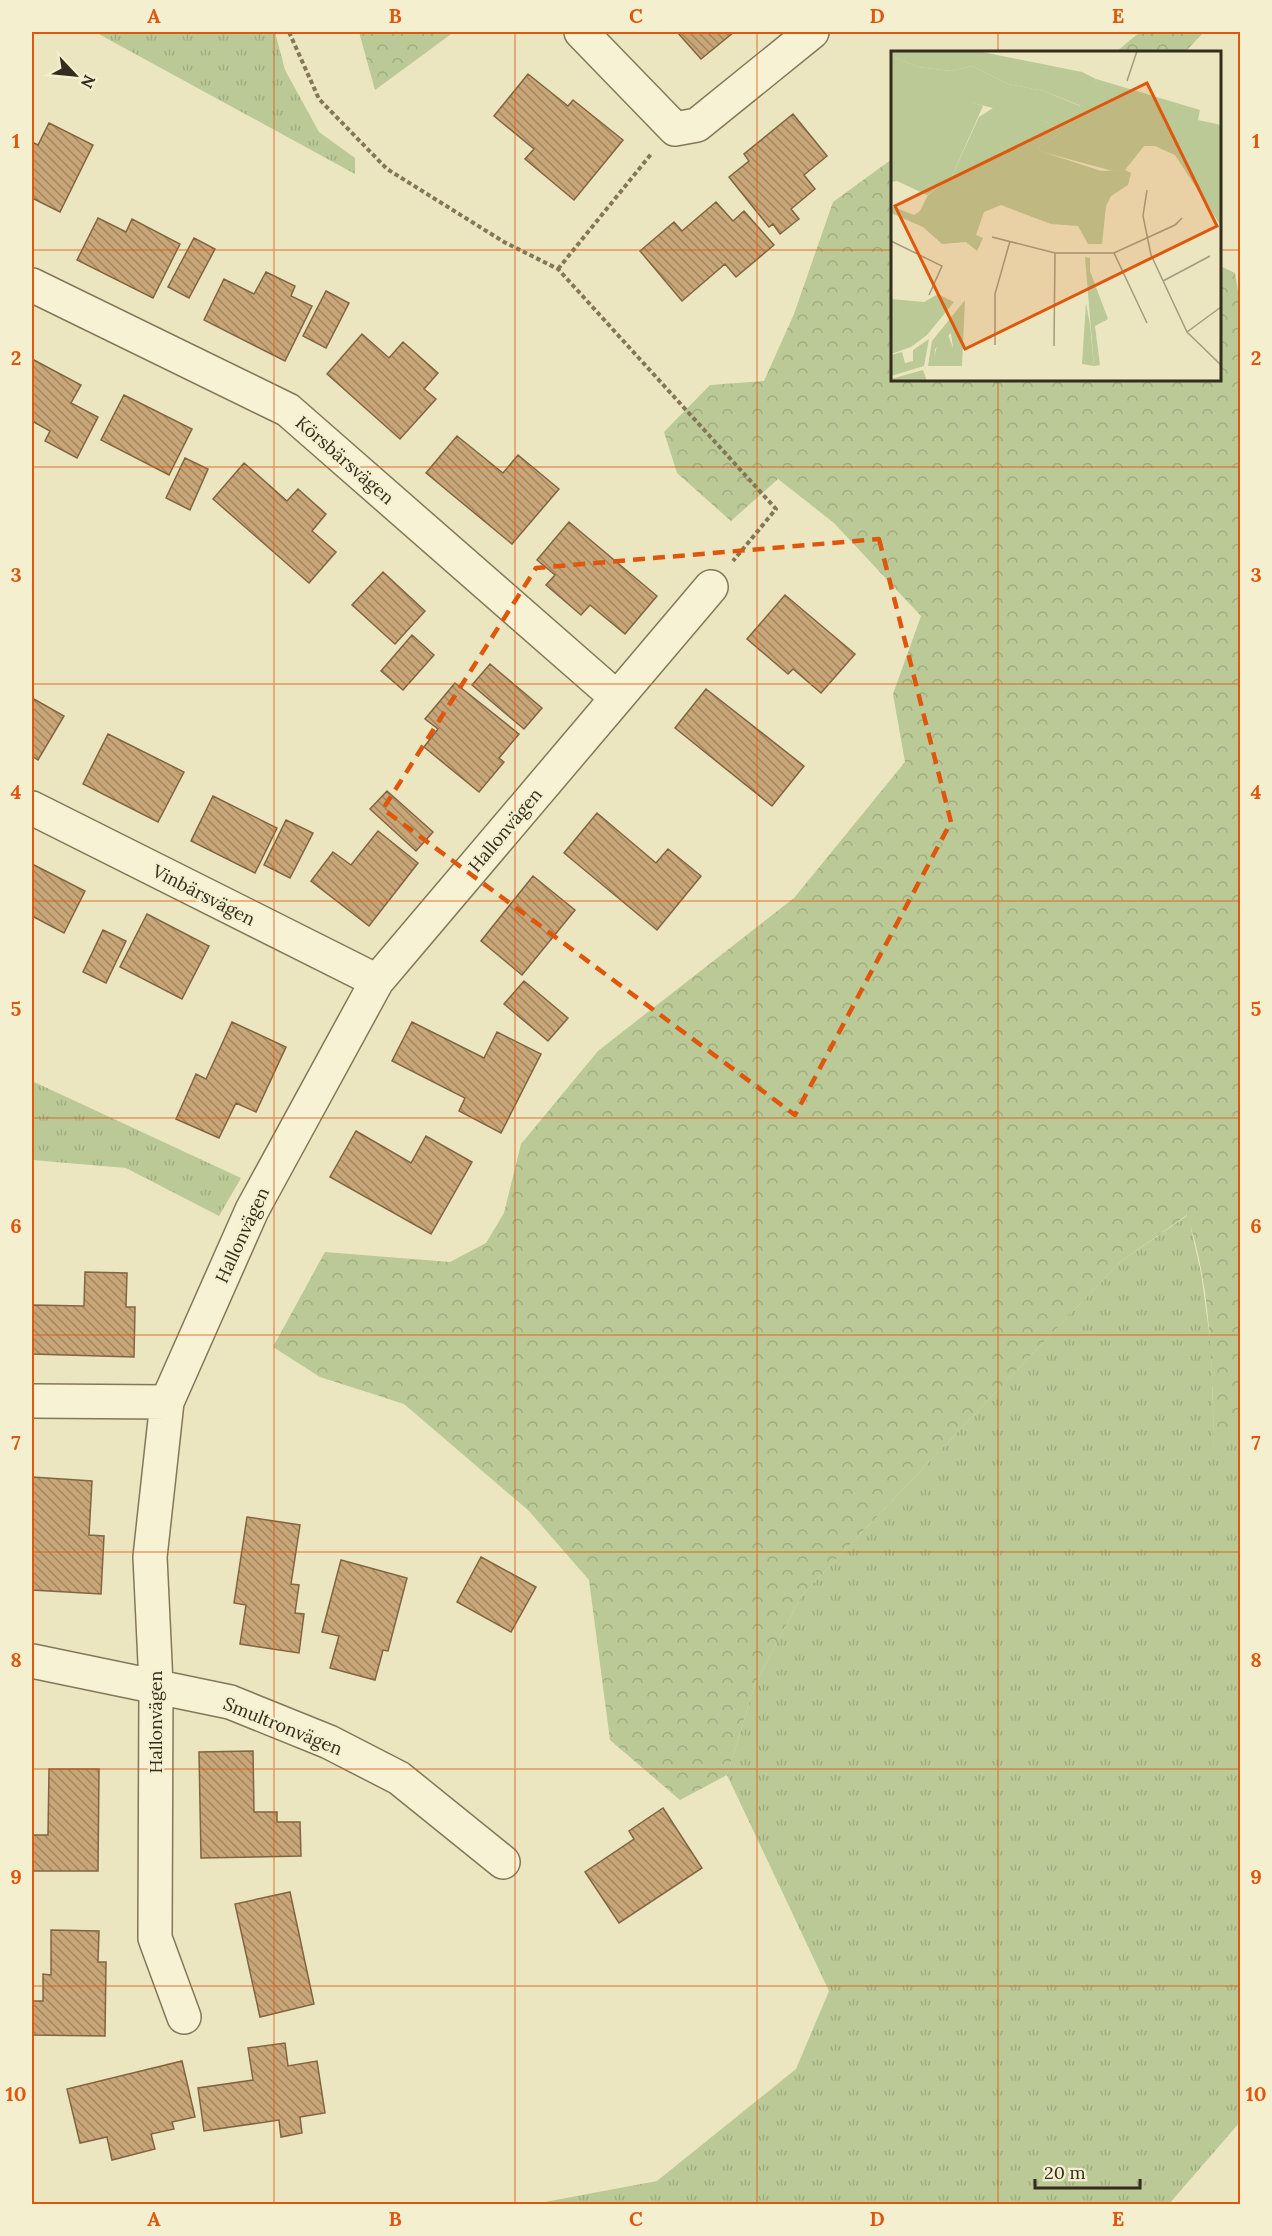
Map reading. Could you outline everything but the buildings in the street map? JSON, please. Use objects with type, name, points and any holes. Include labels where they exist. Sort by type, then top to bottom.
[{"type":"street","points":[[581,32],[675,129],[698,125],[812,32]]},
{"type":"street","name":"Körsbärsvägen","points":[[32,285],[288,410],[616,698]]},
{"type":"street","name":"Hallonvägen","points":[[184,2017],[155,1938],[156,1684],[150,1557],[166,1402],[252,1210],[378,981],[711,587]]},
{"type":"street","name":"Vinbärsvägen","points":[[32,808],[378,981]]},
{"type":"street","points":[[32,1401],[166,1402]]},
{"type":"street","name":"Smultronvägen","points":[[32,1660],[156,1684],[230,1702],[329,1742],[399,1778],[503,1862]]},
{"type":"path","points":[[289,32],[319,99],[387,169],[504,242],[558,268],[776,509],[711,587]]},
{"type":"path","points":[[558,268],[650,155],[675,129]]},
{"type":"highlighted area","points":[[879,539],[951,822],[795,1115],[383,809],[536,568]]},
{"type":"green space","points":[[95,32],[275,32],[285,70],[319,132],[355,158],[355,174]]},
{"type":"green space","points":[[359,32],[454,32],[375,90]]},
{"type":"green space","points":[[1140,32],[1204,32],[1186,51],[1117,51]]},
{"type":"green space","points":[[891,160],[891,381],[1221,381],[1221,266],[1235,273],[1240,303],[1240,1433],[1214,1447],[1206,1300],[1187,1215],[1120,1262],[802,1595],[755,1684],[727,1775],[680,1800],[610,1740],[589,1580],[529,1511],[404,1404],[320,1377],[273,1347],[325,1252],[450,1262],[486,1243],[504,1213],[521,1144],[598,1051],[794,898],[905,762],[893,694],[921,616],[834,523],[778,479],[731,521],[677,473],[664,432],[710,385],[764,381],[794,314],[833,202]]},
{"type":"green space","points":[[32,1081],[241,1178],[219,1216],[126,1168],[32,1160]]},
{"type":"green space","points":[[1188,1215],[1201,1273],[1211,1346],[1214,1446],[1240,1433],[1240,2122],[1169,2204],[534,2204],[657,2181],[796,2069],[829,1991],[727,1775],[755,1684],[802,1595],[1120,1262]]}]
